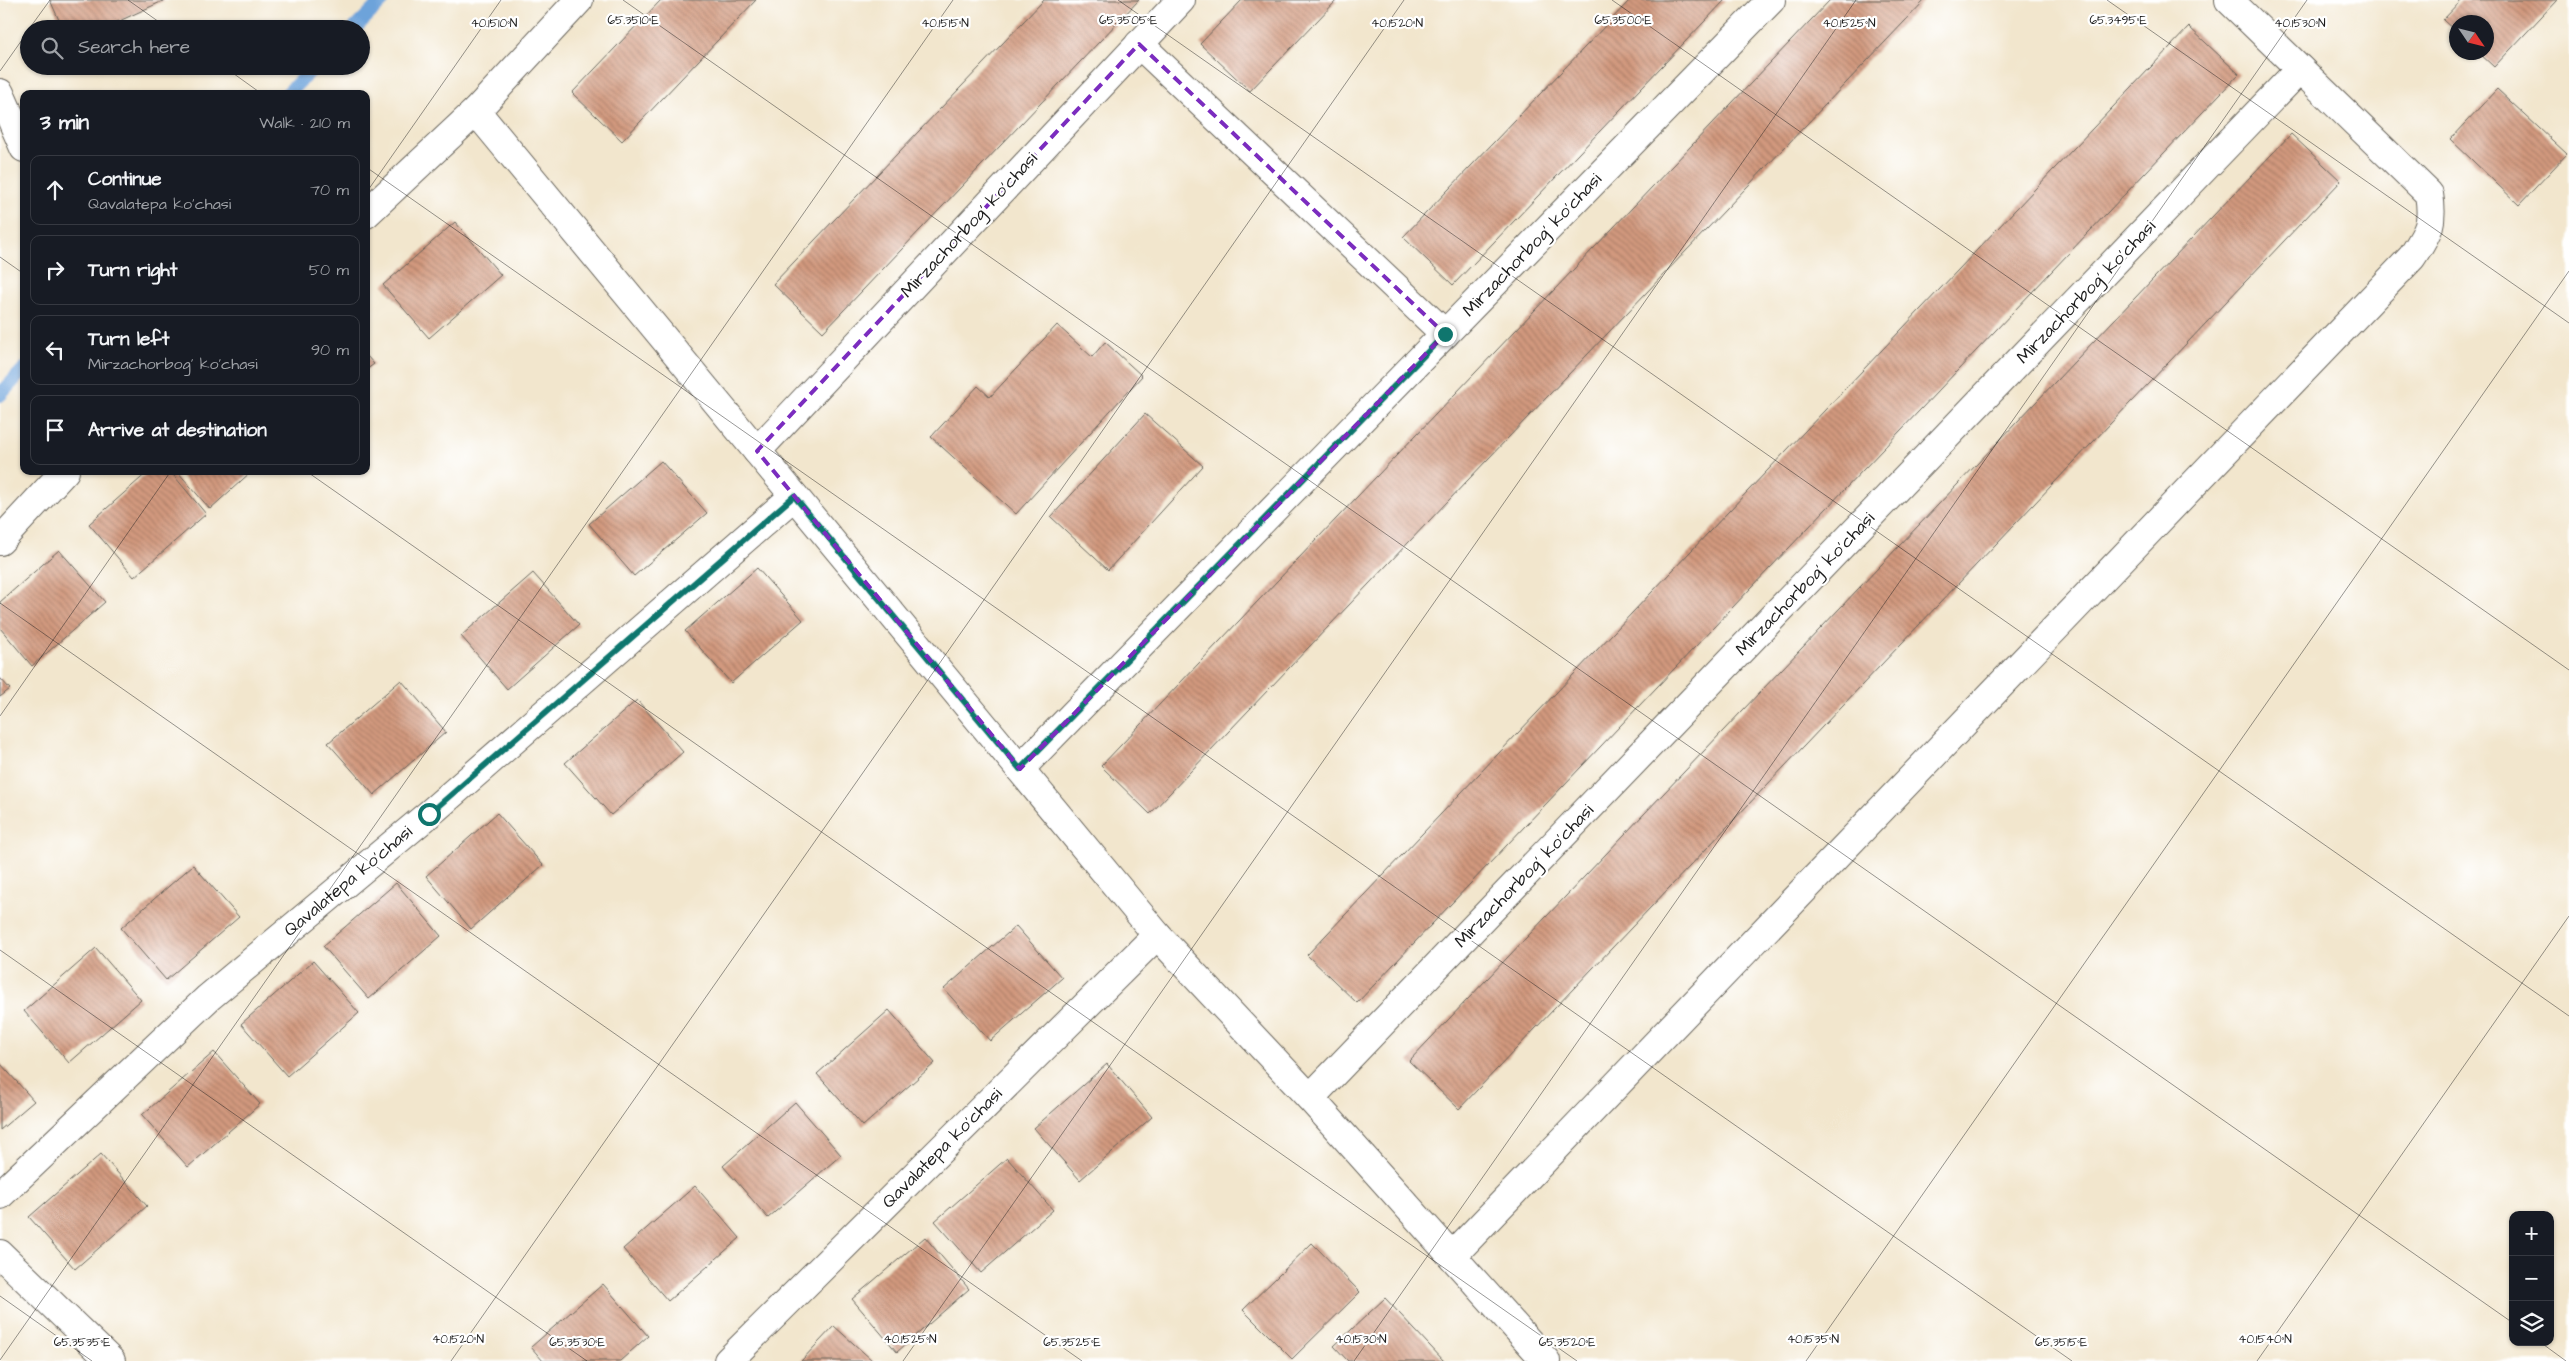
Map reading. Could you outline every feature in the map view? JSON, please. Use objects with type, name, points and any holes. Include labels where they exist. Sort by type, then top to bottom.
[{"type":"street","points":[[370,210],[476,111],[579,0]]},
{"type":"street","name":"Mirzachorbog' ko'chasi","points":[[757,451],[1181,0]]},
{"type":"street","name":"Mirzachorbog' ko'chasi","points":[[1020,769],[1771,0]]},
{"type":"street","points":[[1452,1256],[2412,257],[2425,236],[2433,217],[2428,194],[2229,0]]},
{"type":"street","points":[[1139,44],[1445,334]]},
{"type":"street","name":"Mirzachorbog' ko'chasi","points":[[1310,1098],[2300,69]]},
{"type":"street","points":[[0,93],[20,139]]},
{"type":"street","points":[[476,111],[1157,935],[1310,1098],[1546,1361]]},
{"type":"street","points":[[0,541],[61,475]]},
{"type":"street","name":"Qavalatepa ko'chasi","points":[[0,1195],[208,998],[429,814],[794,496]]},
{"type":"street","name":"Qavalatepa ko'chasi","points":[[728,1361],[1157,935]]},
{"type":"street","points":[[0,1254],[112,1361]]},
{"type":"highlighted area","points":[[1139,44],[1445,334],[1020,769],[757,451]]},
{"type":"building","points":[[50,0],[165,0],[122,20],[59,20]]},
{"type":"building","points":[[661,0],[756,0],[622,141],[572,93]]},
{"type":"building","points":[[1044,0],[1139,0],[823,332],[773,284]]},
{"type":"building","points":[[1242,0],[1337,0],[1250,91],[1200,44]]},
{"type":"building","points":[[1630,0],[1725,0],[1453,285],[1403,237]]},
{"type":"building","points":[[1830,0],[1925,0],[1150,814],[1101,766]]},
{"type":"building","points":[[2462,0],[2557,0],[2494,67],[2487,60],[2494,60],[2494,15],[2449,15],[2449,26],[2443,20]]},
{"type":"building","points":[[2189,27],[2239,74],[1357,1003],[1307,955]]},
{"type":"building","points":[[2497,89],[2567,154],[2519,205],[2450,139]]},
{"type":"building","points":[[2291,134],[2341,181],[1459,1109],[1409,1061]]},
{"type":"building","points":[[455,222],[501,275],[429,338],[383,285]]},
{"type":"building","points":[[1057,325],[1092,357],[1105,342],[1142,376],[1016,514],[931,437],[978,386],[990,397]]},
{"type":"building","points":[[1145,414],[1203,466],[1108,570],[1051,517]]},
{"type":"building","points":[[661,461],[707,513],[634,576],[589,524]]},
{"type":"building","points":[[144,475],[173,475],[206,514],[134,577],[89,524]]},
{"type":"building","points":[[180,475],[248,475],[210,509]]},
{"type":"building","points":[[59,550],[105,602],[32,666],[0,628],[0,602]]},
{"type":"building","points":[[757,568],[803,620],[731,683],[685,631]]},
{"type":"building","points":[[533,573],[579,625],[507,689],[461,636]]},
{"type":"building","points":[[0,678],[10,689],[0,697]]},
{"type":"building","points":[[401,680],[446,732],[374,795],[328,743]]},
{"type":"building","points":[[637,700],[683,752],[611,815],[565,763]]},
{"type":"building","points":[[497,813],[543,865],[471,929],[426,876]]},
{"type":"building","points":[[193,865],[239,917],[166,980],[121,928]]},
{"type":"building","points":[[396,883],[441,936],[369,999],[323,946]]},
{"type":"building","points":[[1016,926],[1062,978],[990,1041],[944,989]]},
{"type":"building","points":[[96,948],[141,1000],[69,1063],[24,1011]]},
{"type":"building","points":[[313,961],[359,1013],[287,1076],[241,1024]]},
{"type":"building","points":[[889,1010],[935,1063],[863,1126],[817,1074]]},
{"type":"building","points":[[214,1052],[260,1104],[188,1167],[142,1115]]},
{"type":"building","points":[[0,1063],[34,1101],[0,1130]]},
{"type":"building","points":[[1107,1064],[1152,1117],[1080,1180],[1034,1128]]},
{"type":"building","points":[[795,1102],[841,1155],[768,1218],[723,1166]]},
{"type":"building","points":[[101,1154],[147,1206],[75,1269],[29,1217]]},
{"type":"building","points":[[1007,1158],[1053,1210],[981,1273],[935,1221]]},
{"type":"building","points":[[695,1186],[740,1238],[668,1301],[623,1249]]},
{"type":"building","points":[[925,1237],[969,1289],[897,1352],[852,1299]]},
{"type":"building","points":[[1312,1243],[1360,1292],[1292,1359],[1243,1310]]},
{"type":"building","points":[[603,1284],[648,1336],[620,1361],[543,1361],[531,1347]]},
{"type":"building","points":[[1385,1298],[1444,1361],[1348,1361],[1334,1346]]},
{"type":"building","points":[[834,1326],[873,1361],[801,1361]]},
{"type":"waterway","points":[[363,20],[383,0]]},
{"type":"waterway","points":[[291,90],[306,75]]},
{"type":"waterway","points":[[0,395],[20,373]]},
{"type":"route","points":[[429,814],[794,496],[1020,769],[1445,334]]}]
